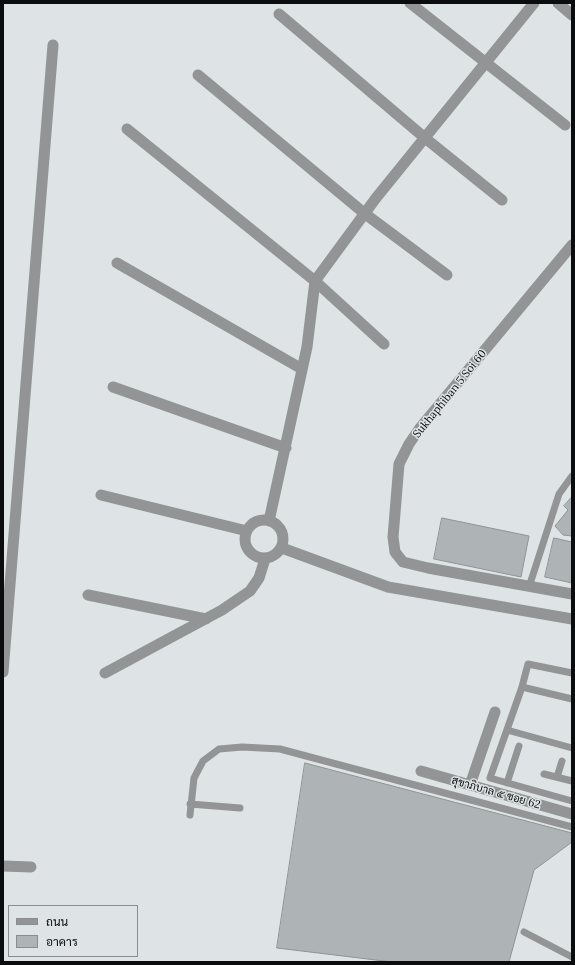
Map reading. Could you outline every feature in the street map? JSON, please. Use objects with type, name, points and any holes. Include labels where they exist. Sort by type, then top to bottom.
[{"type":"street","points":[[410,3],[565,125]]},
{"type":"street","points":[[269,521],[307,346],[315,281],[364,213],[534,3]]},
{"type":"street","points":[[558,3],[572,15]]},
{"type":"street","points":[[279,14],[424,138],[502,200]]},
{"type":"street","points":[[3,672],[53,45]]},
{"type":"street","points":[[198,75],[364,213],[447,274]]},
{"type":"street","points":[[127,129],[315,281],[384,344]]},
{"type":"street","name":"Sukhaphiban 5 Soi 60","points":[[572,245],[420,428],[409,444],[399,464],[394,537],[395,552],[403,562],[428,568],[572,594]]},
{"type":"street","points":[[117,263],[302,369]]},
{"type":"street","points":[[113,387],[286,448]]},
{"type":"street","points":[[101,494],[247,531]]},
{"type":"street","points":[[263,520],[276,524],[283,535],[282,548],[272,557],[265,559],[258,558],[252,555],[245,544],[247,531],[256,521],[263,520]]},
{"type":"street","points":[[282,548],[388,587],[572,619]]},
{"type":"street","points":[[105,673],[222,610],[250,591],[259,578],[265,559]]},
{"type":"street","points":[[88,595],[206,619]]},
{"type":"street","points":[[470,785],[495,712]]},
{"type":"street","name":"สุขาภิบาล ๕ ซอย 62","points":[[421,771],[572,814]]},
{"type":"street","points":[[3,866],[32,867]]},
{"type":"lane","points":[[529,587],[559,494],[572,476]]},
{"type":"lane","points":[[572,673],[528,664],[522,687],[490,778],[572,801]]},
{"type":"lane","points":[[522,687],[572,700]]},
{"type":"lane","points":[[507,730],[572,748]]},
{"type":"lane","points":[[507,783],[518,746]]},
{"type":"lane","points":[[190,815],[194,778],[203,761],[219,749],[242,747],[280,748],[572,827]]},
{"type":"lane","points":[[557,777],[562,761]]},
{"type":"lane","points":[[544,774],[572,781]]},
{"type":"lane","points":[[190,804],[240,808]]},
{"type":"lane","points":[[524,932],[572,957]]},
{"type":"building","points":[[572,497],[572,536],[563,535],[555,526],[568,510],[564,506]]},
{"type":"building","points":[[442,518],[529,536],[521,577],[434,559]]},
{"type":"building","points":[[554,538],[572,542],[572,583],[545,577]]},
{"type":"building","points":[[305,763],[572,833],[572,842],[534,870],[509,962],[392,962],[277,948]]}]
